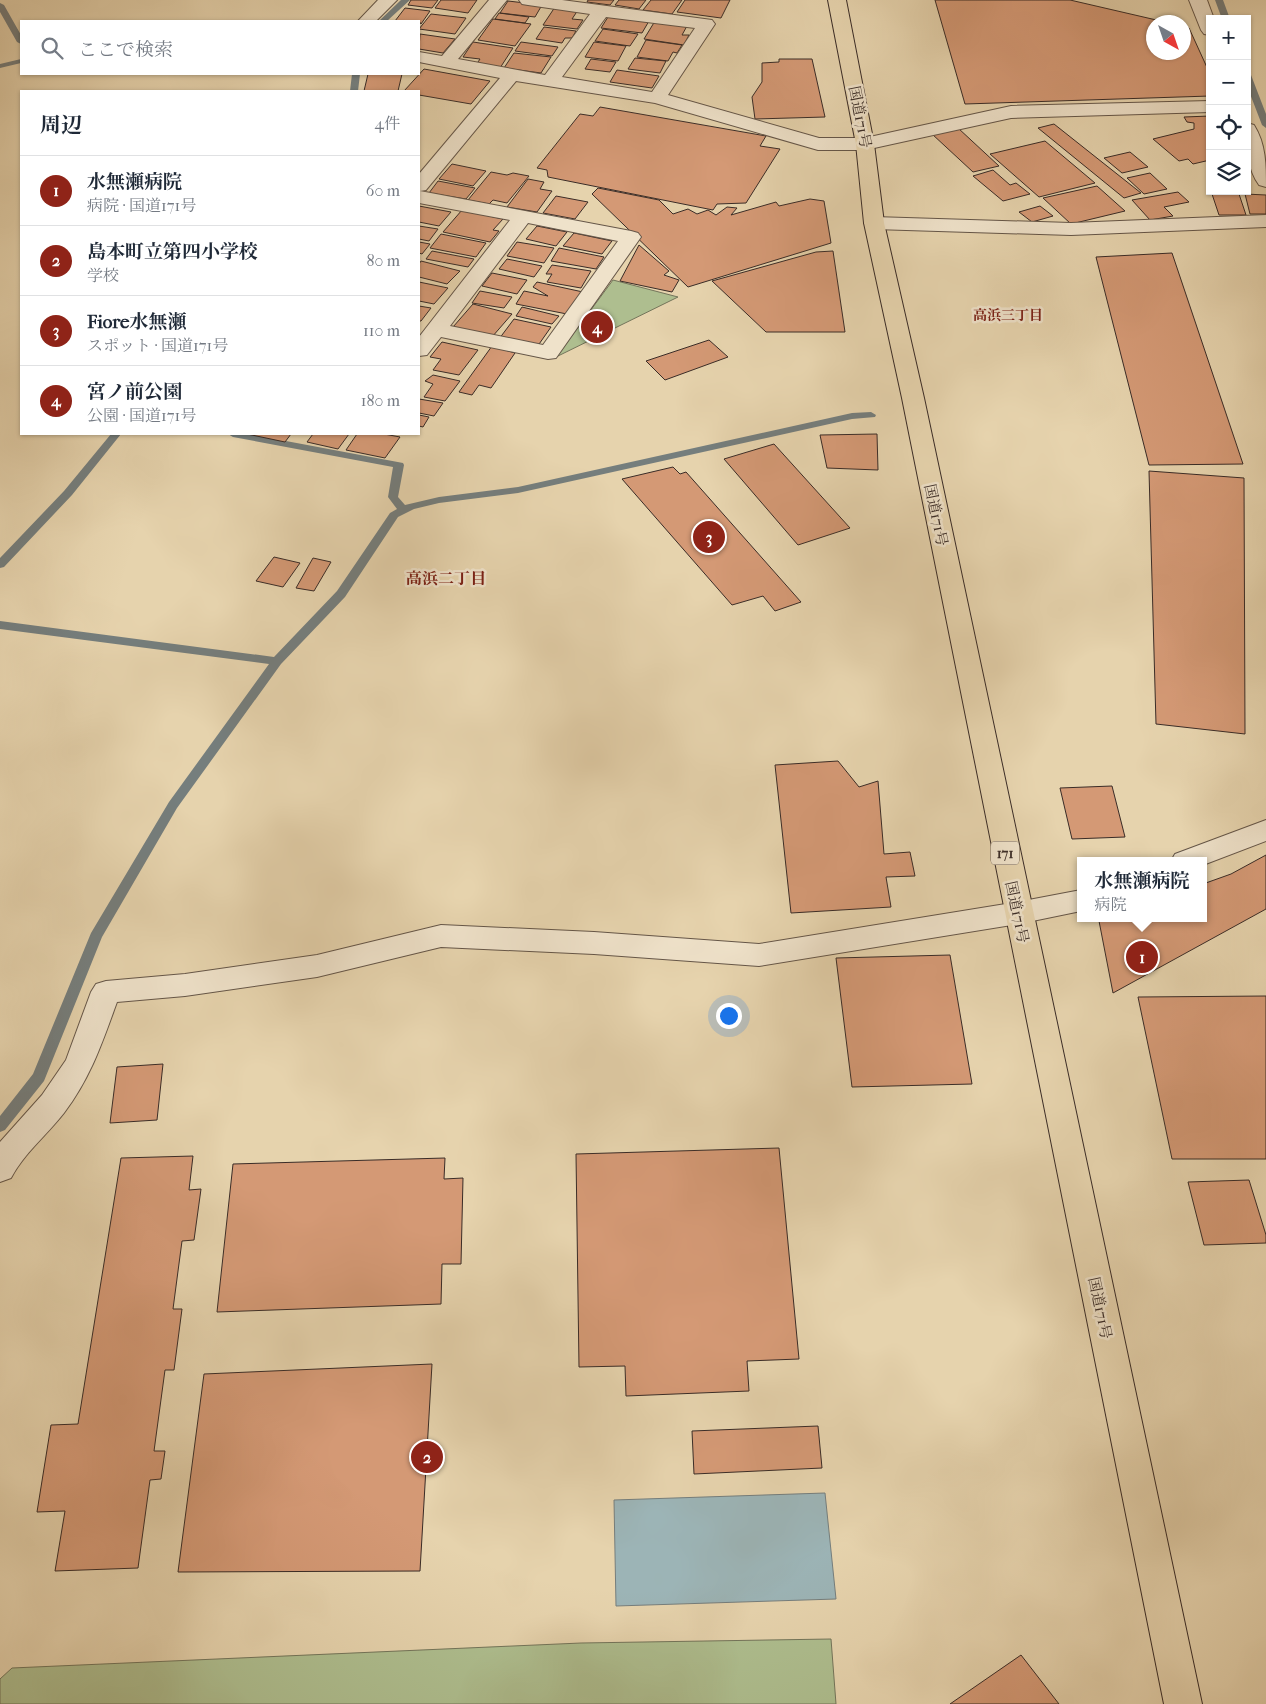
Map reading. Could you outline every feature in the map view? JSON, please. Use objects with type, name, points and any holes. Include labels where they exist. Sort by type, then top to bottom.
[{"type":"highway","name":"国道171号","points":[[836,0],[865,144],[874,223],[913,398],[1183,1704]]},
{"type":"street","points":[[367,20],[388,0]]},
{"type":"street","points":[[446,62],[498,0]]},
{"type":"street","points":[[528,0],[706,24],[657,98]]},
{"type":"street","points":[[1198,0],[1206,20]]},
{"type":"street","points":[[550,81],[601,11]]},
{"type":"street","points":[[420,57],[512,76],[657,98],[818,144],[865,144],[1011,112],[1206,106]]},
{"type":"street","points":[[420,185],[512,76]]},
{"type":"street","points":[[1251,140],[1266,180]]},
{"type":"street","points":[[420,197],[631,237],[548,354],[436,330]]},
{"type":"street","points":[[420,349],[522,216]]},
{"type":"street","points":[[874,223],[1071,229],[1266,221]]},
{"type":"street","points":[[1195,857],[1266,830]]},
{"type":"street","points":[[0,1169],[5,1158],[53,1104],[79,1065],[106,992],[185,985],[317,966],[440,936],[594,943],[759,955],[1018,913],[1077,901]]},
{"type":"green space","points":[[613,280],[678,297],[556,357]]},
{"type":"green space","points":[[831,1639],[836,1704],[0,1704],[0,1679],[12,1668],[581,1643]]},
{"type":"water","points":[[825,1493],[836,1599],[616,1606],[614,1500]]},
{"type":"building","points":[[411,0],[438,0],[432,8],[408,5]]},
{"type":"building","points":[[441,0],[477,0],[468,13],[435,8]]},
{"type":"building","points":[[588,0],[614,0],[610,5],[587,2]]},
{"type":"building","points":[[619,0],[646,0],[639,9],[615,5]]},
{"type":"building","points":[[651,0],[682,0],[672,14],[643,10]]},
{"type":"building","points":[[685,0],[730,0],[721,18],[677,12]]},
{"type":"building","points":[[935,0],[1070,0],[1146,18],[1146,60],[1191,60],[1191,32],[1206,65],[1206,96],[965,104]]},
{"type":"building","points":[[508,1],[542,5],[535,17],[500,13]]},
{"type":"building","points":[[555,7],[578,10],[572,19],[583,20],[577,29],[543,25]]},
{"type":"building","points":[[405,8],[430,11],[421,24],[420,20],[396,20]]},
{"type":"building","points":[[499,13],[529,17],[525,23],[495,19]]},
{"type":"building","points":[[431,14],[466,18],[455,34],[420,28]]},
{"type":"building","points":[[608,17],[649,21],[642,33],[601,28]]},
{"type":"building","points":[[493,19],[531,24],[515,46],[478,40]]},
{"type":"building","points":[[655,21],[687,26],[682,35],[689,35],[684,45],[644,39]]},
{"type":"building","points":[[544,27],[576,31],[572,38],[565,38],[562,43],[536,39]]},
{"type":"building","points":[[603,29],[638,34],[630,46],[595,41]]},
{"type":"building","points":[[420,34],[455,39],[443,53],[420,49]]},
{"type":"building","points":[[646,40],[682,45],[677,53],[673,52],[668,61],[637,57]]},
{"type":"building","points":[[473,42],[513,48],[500,68],[476,65],[480,59],[463,57]]},
{"type":"building","points":[[521,42],[558,47],[552,56],[515,51]]},
{"type":"building","points":[[594,42],[626,46],[618,61],[585,57]]},
{"type":"building","points":[[514,53],[551,57],[541,73],[504,68]]},
{"type":"building","points":[[635,58],[666,61],[660,73],[628,69]]},
{"type":"building","points":[[591,59],[616,62],[610,72],[585,69]]},
{"type":"building","points":[[779,59],[812,59],[825,117],[755,119],[752,97],[762,82],[762,63],[779,62]]},
{"type":"building","points":[[424,69],[490,81],[471,104],[420,95],[420,90],[405,90]]},
{"type":"building","points":[[617,70],[659,76],[652,88],[610,82]]},
{"type":"building","points":[[368,75],[402,75],[398,90],[364,90]]},
{"type":"building","points":[[600,107],[766,136],[760,146],[780,149],[746,203],[717,204],[713,210],[548,177],[547,170],[537,168],[580,114],[593,116]]},
{"type":"building","points":[[1206,116],[1206,161],[1193,164],[1188,159],[1179,161],[1153,139],[1194,129],[1194,123],[1187,122],[1184,117]]},
{"type":"building","points":[[1054,124],[1141,193],[1124,198],[1038,128]]},
{"type":"building","points":[[958,128],[999,166],[973,172],[932,134]]},
{"type":"building","points":[[1045,141],[1095,183],[1039,197],[990,154]]},
{"type":"building","points":[[1130,152],[1148,167],[1122,173],[1104,158]]},
{"type":"building","points":[[452,164],[486,171],[473,186],[439,179]]},
{"type":"building","points":[[993,170],[1010,185],[1016,183],[1030,194],[1003,201],[973,176]]},
{"type":"building","points":[[491,172],[529,176],[507,203],[493,200],[489,204],[468,200]]},
{"type":"building","points":[[1150,173],[1167,189],[1144,194],[1127,178]]},
{"type":"building","points":[[528,179],[544,182],[540,189],[552,191],[537,212],[507,207]]},
{"type":"building","points":[[438,181],[475,188],[466,199],[429,193]]},
{"type":"building","points":[[1097,186],[1125,211],[1071,224],[1043,198]]},
{"type":"building","points":[[598,188],[659,200],[673,214],[688,209],[697,214],[708,210],[716,215],[727,207],[737,208],[731,215],[776,202],[779,206],[810,199],[824,201],[831,243],[688,287],[592,194]]},
{"type":"building","points":[[1178,192],[1189,202],[1164,207],[1173,216],[1150,220],[1132,200]]},
{"type":"building","points":[[1212,195],[1239,195],[1246,215],[1219,215]]},
{"type":"building","points":[[1245,195],[1266,195],[1266,214],[1250,214]]},
{"type":"building","points":[[556,196],[588,202],[575,219],[543,213]]},
{"type":"building","points":[[420,206],[451,212],[439,226],[420,222]]},
{"type":"building","points":[[1040,206],[1053,216],[1032,222],[1019,212]]},
{"type":"building","points":[[462,210],[503,219],[493,230],[499,231],[490,242],[443,232]]},
{"type":"building","points":[[420,226],[438,229],[429,241],[420,239]]},
{"type":"building","points":[[537,226],[567,232],[556,246],[526,239]]},
{"type":"building","points":[[574,233],[612,241],[602,254],[563,246]]},
{"type":"building","points":[[441,234],[486,243],[476,257],[430,248]]},
{"type":"building","points":[[420,242],[430,244],[422,254],[420,253]]},
{"type":"building","points":[[517,242],[554,248],[544,263],[507,256]]},
{"type":"building","points":[[639,245],[669,271],[664,275],[679,280],[672,292],[620,281]]},
{"type":"building","points":[[559,248],[604,257],[596,269],[551,261]]},
{"type":"building","points":[[432,251],[474,259],[468,267],[426,259]]},
{"type":"building","points":[[833,251],[845,332],[766,332],[712,281],[816,252]]},
{"type":"building","points":[[1172,253],[1243,464],[1149,465],[1096,257]]},
{"type":"building","points":[[507,259],[542,266],[534,277],[499,269]]},
{"type":"building","points":[[421,261],[460,271],[447,284],[420,277]]},
{"type":"building","points":[[552,265],[591,271],[581,288],[547,282],[552,274],[546,274]]},
{"type":"building","points":[[492,273],[527,280],[517,294],[482,286]]},
{"type":"building","points":[[420,282],[448,288],[434,304],[420,301]]},
{"type":"building","points":[[537,282],[583,292],[567,314],[516,304],[524,291],[548,296],[533,287]]},
{"type":"building","points":[[480,291],[512,297],[504,308],[472,303]]},
{"type":"building","points":[[473,304],[512,314],[492,337],[453,327]]},
{"type":"building","points":[[420,306],[431,308],[421,321]]},
{"type":"building","points":[[522,307],[559,316],[552,324],[516,316]]},
{"type":"building","points":[[514,319],[551,327],[537,347],[499,339]]},
{"type":"building","points":[[709,340],[728,357],[665,380],[646,361]]},
{"type":"building","points":[[442,342],[478,350],[459,375],[433,370],[441,359],[430,357]]},
{"type":"building","points":[[492,346],[515,353],[491,388],[479,385],[472,395],[459,392]]},
{"type":"building","points":[[433,375],[460,381],[445,401],[424,397],[433,384],[425,381]]},
{"type":"building","points":[[420,399],[443,403],[434,416],[420,413]]},
{"type":"building","points":[[420,415],[429,417],[423,427],[420,426]]},
{"type":"building","points":[[877,434],[878,470],[827,468],[820,435]]},
{"type":"building","points":[[252,435],[290,435],[285,442]]},
{"type":"building","points":[[312,435],[348,435],[338,449],[307,442]]},
{"type":"building","points":[[356,435],[389,435],[400,437],[385,458],[346,450]]},
{"type":"building","points":[[774,444],[850,528],[798,545],[724,459]]},
{"type":"building","points":[[673,467],[680,474],[686,472],[801,602],[775,611],[763,596],[732,605],[622,479]]},
{"type":"building","points":[[1149,471],[1244,478],[1245,734],[1156,724]]},
{"type":"building","points":[[274,557],[300,563],[283,587],[256,581]]},
{"type":"building","points":[[313,558],[331,562],[314,591],[296,588]]},
{"type":"building","points":[[838,761],[859,787],[878,781],[884,854],[910,852],[915,876],[886,877],[891,907],[791,913],[775,765]]},
{"type":"building","points":[[1112,786],[1125,837],[1072,839],[1060,788]]},
{"type":"building","points":[[1266,855],[1266,909],[1113,993],[1099,922],[1207,922],[1207,883],[1231,874]]},
{"type":"building","points":[[950,955],[972,1084],[852,1087],[836,958]]},
{"type":"building","points":[[1266,996],[1266,1159],[1172,1159],[1138,997]]},
{"type":"building","points":[[163,1064],[157,1120],[110,1123],[117,1067]]},
{"type":"building","points":[[779,1148],[799,1359],[747,1361],[749,1391],[626,1396],[625,1366],[579,1367],[576,1154]]},
{"type":"building","points":[[193,1156],[189,1190],[201,1189],[194,1240],[182,1241],[173,1309],[182,1309],[174,1370],[165,1370],[154,1451],[165,1451],[161,1479],[150,1480],[138,1568],[55,1571],[65,1511],[37,1512],[51,1425],[78,1424],[121,1158]]},
{"type":"building","points":[[445,1158],[444,1179],[463,1178],[461,1264],[442,1264],[441,1304],[217,1312],[233,1164]]},
{"type":"building","points":[[1249,1180],[1266,1235],[1266,1243],[1204,1245],[1188,1182]]},
{"type":"building","points":[[432,1364],[420,1571],[178,1572],[204,1374]]},
{"type":"building","points":[[818,1426],[822,1468],[694,1474],[692,1431]]},
{"type":"building","points":[[1021,1655],[1059,1704],[950,1704]]},
{"type":"waterway","points":[[384,20],[406,0]]},
{"type":"waterway","points":[[1219,0],[1225,15]]},
{"type":"waterway","points":[[0,5],[20,40]]},
{"type":"waterway","points":[[0,66],[20,61]]},
{"type":"waterway","points":[[354,90],[356,75]]},
{"type":"waterway","points":[[1251,86],[1266,125]]},
{"type":"waterway","points":[[404,510],[411,506],[439,500],[518,490],[852,416],[871,415]]},
{"type":"waterway","points":[[0,565],[68,493],[115,435]]},
{"type":"waterway","points":[[238,435],[399,465],[393,497],[404,510]]},
{"type":"waterway","points":[[277,661],[341,594],[394,515],[404,510]]},
{"type":"waterway","points":[[0,625],[277,661]]},
{"type":"waterway","points":[[0,1126],[39,1077],[96,936],[173,805],[277,661]]},
{"type":"place","name":"宮ノ前公園","points":[[597,327]]},
{"type":"place","name":"Fiore水無瀬","points":[[709,537]]},
{"type":"place","name":"水無瀬病院","points":[[1142,957]]},
{"type":"place","name":"島本町立第四小学校","points":[[427,1457]]},
{"type":"district","name":"高浜三丁目","points":[[1008,315]]},
{"type":"district","name":"高浜二丁目","points":[[446,578]]}]
